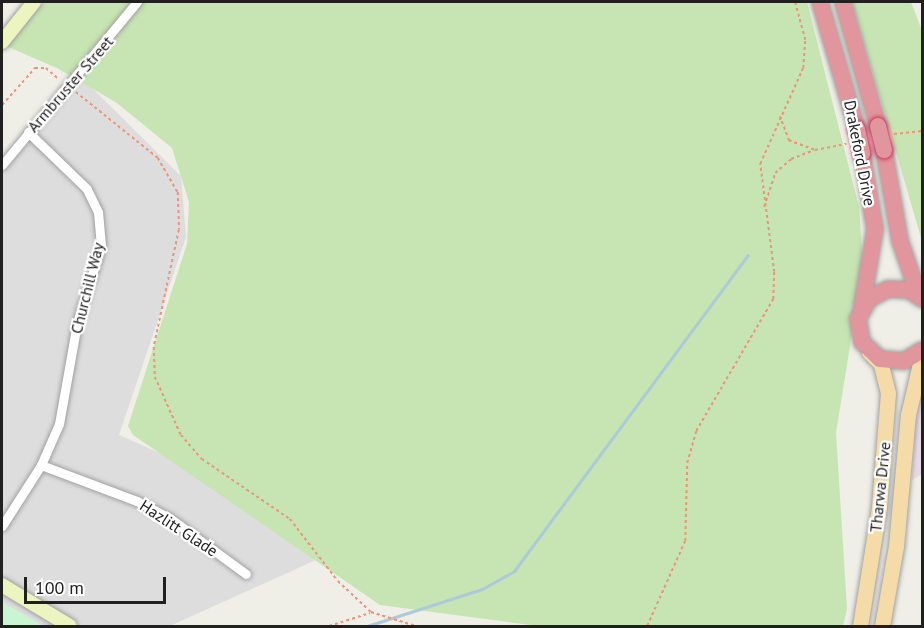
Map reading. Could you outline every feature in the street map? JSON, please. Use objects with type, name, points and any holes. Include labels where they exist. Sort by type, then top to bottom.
[{"type":"highway","name":"Drakeford Drive","points":[[820,2],[857,129],[875,229],[859,331],[869,352]]},
{"type":"highway","name":"Drakeford Drive","points":[[843,2],[884,150],[900,241],[922,298]]},
{"type":"highway","points":[[862,308],[888,288],[922,298]]},
{"type":"highway","points":[[869,352],[892,362],[904,361],[922,350]]},
{"type":"main road","name":"Tharwa Drive","points":[[860,627],[879,507],[888,393],[881,364],[869,352]]},
{"type":"main road","name":"Tharwa Drive","points":[[882,627],[901,505],[908,415],[922,356]]},
{"type":"street","points":[[2,42],[34,2]]},
{"type":"street","name":"Armbruster Street","points":[[2,165],[66,84],[137,2]]},
{"type":"street","name":"Churchill Way","points":[[2,525],[41,465],[63,410],[77,322],[99,255],[101,229],[87,189],[28,132]]},
{"type":"street","name":"Hazlitt Glade","points":[[41,465],[137,501],[171,519],[246,574]]},
{"type":"street","points":[[2,585],[70,627]]},
{"type":"path","points":[[647,627],[684,541],[687,464],[696,430],[773,299],[774,272],[764,211],[760,164],[806,56],[795,2]]},
{"type":"path","points":[[2,105],[35,68],[46,68],[158,158],[178,192],[179,230],[153,347],[155,377],[167,411],[202,459],[290,519],[338,582],[371,612],[416,627]]},
{"type":"path","points":[[764,211],[767,189],[775,173],[790,159],[814,150],[789,141],[780,116]]},
{"type":"path","points":[[329,627],[371,612]]},
{"type":"shaded area","points":[[84,80],[181,176],[186,237],[119,435],[244,490],[318,559],[170,626],[43,626],[2,602],[2,173]]},
{"type":"shaded area","points":[[922,378],[922,474],[912,480],[917,404]]},
{"type":"green space","points":[[44,2],[807,2],[859,207],[863,265],[836,433],[847,609],[843,626],[538,626],[380,605],[133,435],[128,426],[187,244],[189,202],[172,148],[117,103],[57,68],[6,46]]},
{"type":"green space","points":[[852,2],[911,2],[922,31],[922,241]]},
{"type":"green space","points":[[2,602],[43,626],[2,626]]},
{"type":"waterway","points":[[367,626],[482,589],[514,571],[748,255]]}]
